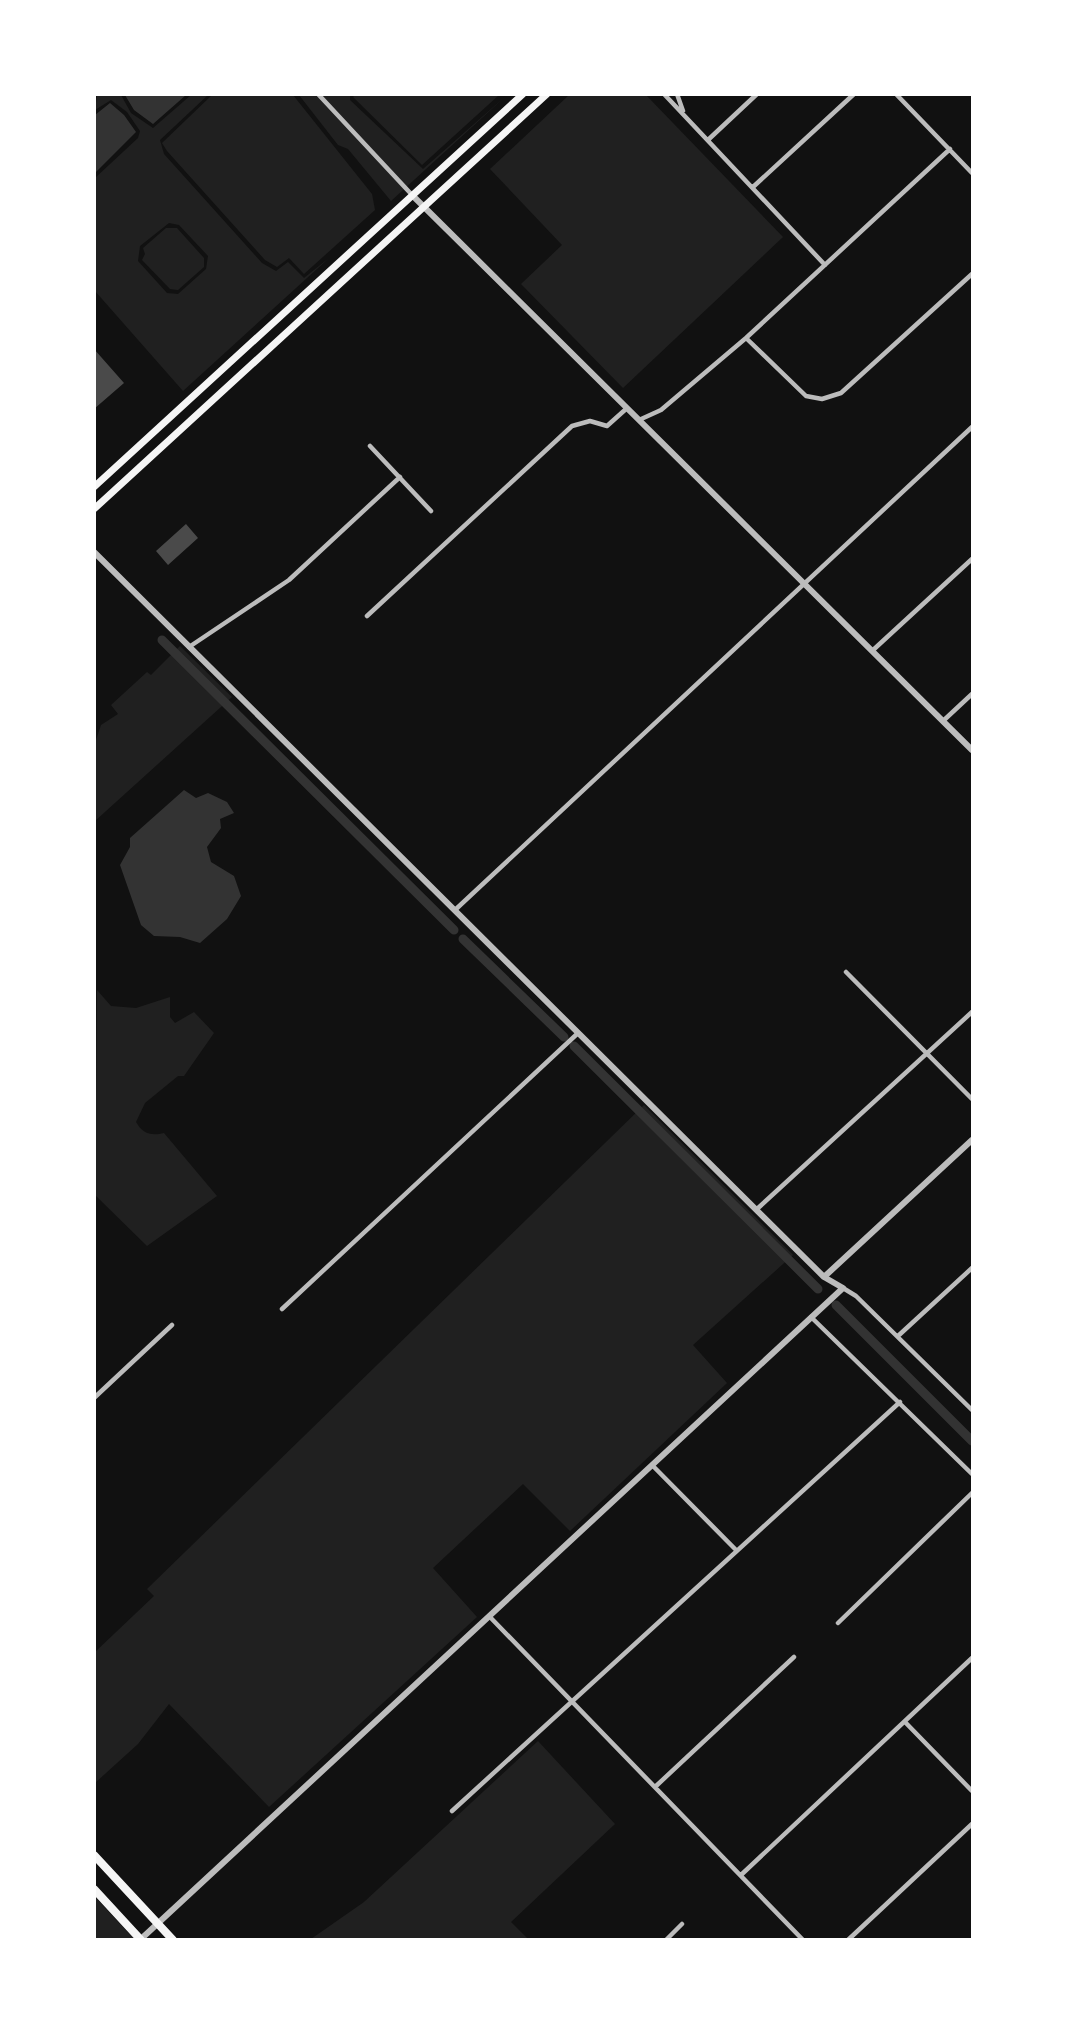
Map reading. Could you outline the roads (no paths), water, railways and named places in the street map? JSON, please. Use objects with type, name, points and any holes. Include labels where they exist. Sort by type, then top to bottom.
[{"type":"main road","points":[[94,487],[523,94]]},
{"type":"main road","points":[[94,509],[547,94]]},
{"type":"main road","points":[[94,1855],[173,1940]]},
{"type":"main road","points":[[94,1889],[141,1939]]},
{"type":"street","points":[[318,94],[424,208],[972,750]]},
{"type":"street","points":[[664,94],[825,265]]},
{"type":"street","points":[[677,94],[683,112]]},
{"type":"street","points":[[709,139],[757,94]]},
{"type":"street","points":[[752,187],[854,94]]},
{"type":"street","points":[[896,94],[972,173]]},
{"type":"street","points":[[638,421],[648,413],[661,410],[746,338],[950,149]]},
{"type":"street","points":[[746,338],[806,396],[822,399],[841,393],[972,274]]},
{"type":"street","points":[[367,616],[572,426],[590,421],[607,426],[626,409]]},
{"type":"street","points":[[454,911],[972,427]]},
{"type":"street","points":[[370,446],[430,510]]},
{"type":"street","points":[[188,647],[289,580],[400,477]]},
{"type":"street","points":[[94,552],[824,1278],[856,1296],[972,1410]]},
{"type":"street","points":[[871,652],[972,559]]},
{"type":"street","points":[[943,721],[972,694]]},
{"type":"street","points":[[846,972],[972,1099]]},
{"type":"street","points":[[757,1209],[972,1012]]},
{"type":"street","points":[[282,1309],[578,1034]]},
{"type":"street","points":[[824,1278],[972,1140]]},
{"type":"street","points":[[898,1336],[972,1268]]},
{"type":"street","points":[[141,1939],[843,1288]]},
{"type":"street","points":[[811,1317],[972,1474]]},
{"type":"street","points":[[94,1398],[172,1325]]},
{"type":"street","points":[[452,1811],[900,1402]]},
{"type":"street","points":[[652,1465],[737,1551]]},
{"type":"street","points":[[838,1623],[972,1493]]},
{"type":"street","points":[[489,1616],[803,1940]]},
{"type":"street","points":[[655,1787],[794,1657]]},
{"type":"street","points":[[741,1875],[972,1658]]},
{"type":"street","points":[[905,1721],[972,1791]]},
{"type":"street","points":[[848,1940],[972,1824]]},
{"type":"street","points":[[666,1940],[682,1924]]},
{"type":"waterway","points":[[162,640],[454,930]]},
{"type":"waterway","points":[[463,939],[564,1037]]},
{"type":"waterway","points":[[574,1046],[818,1289]]},
{"type":"waterway","points":[[836,1305],[972,1441]]}]
